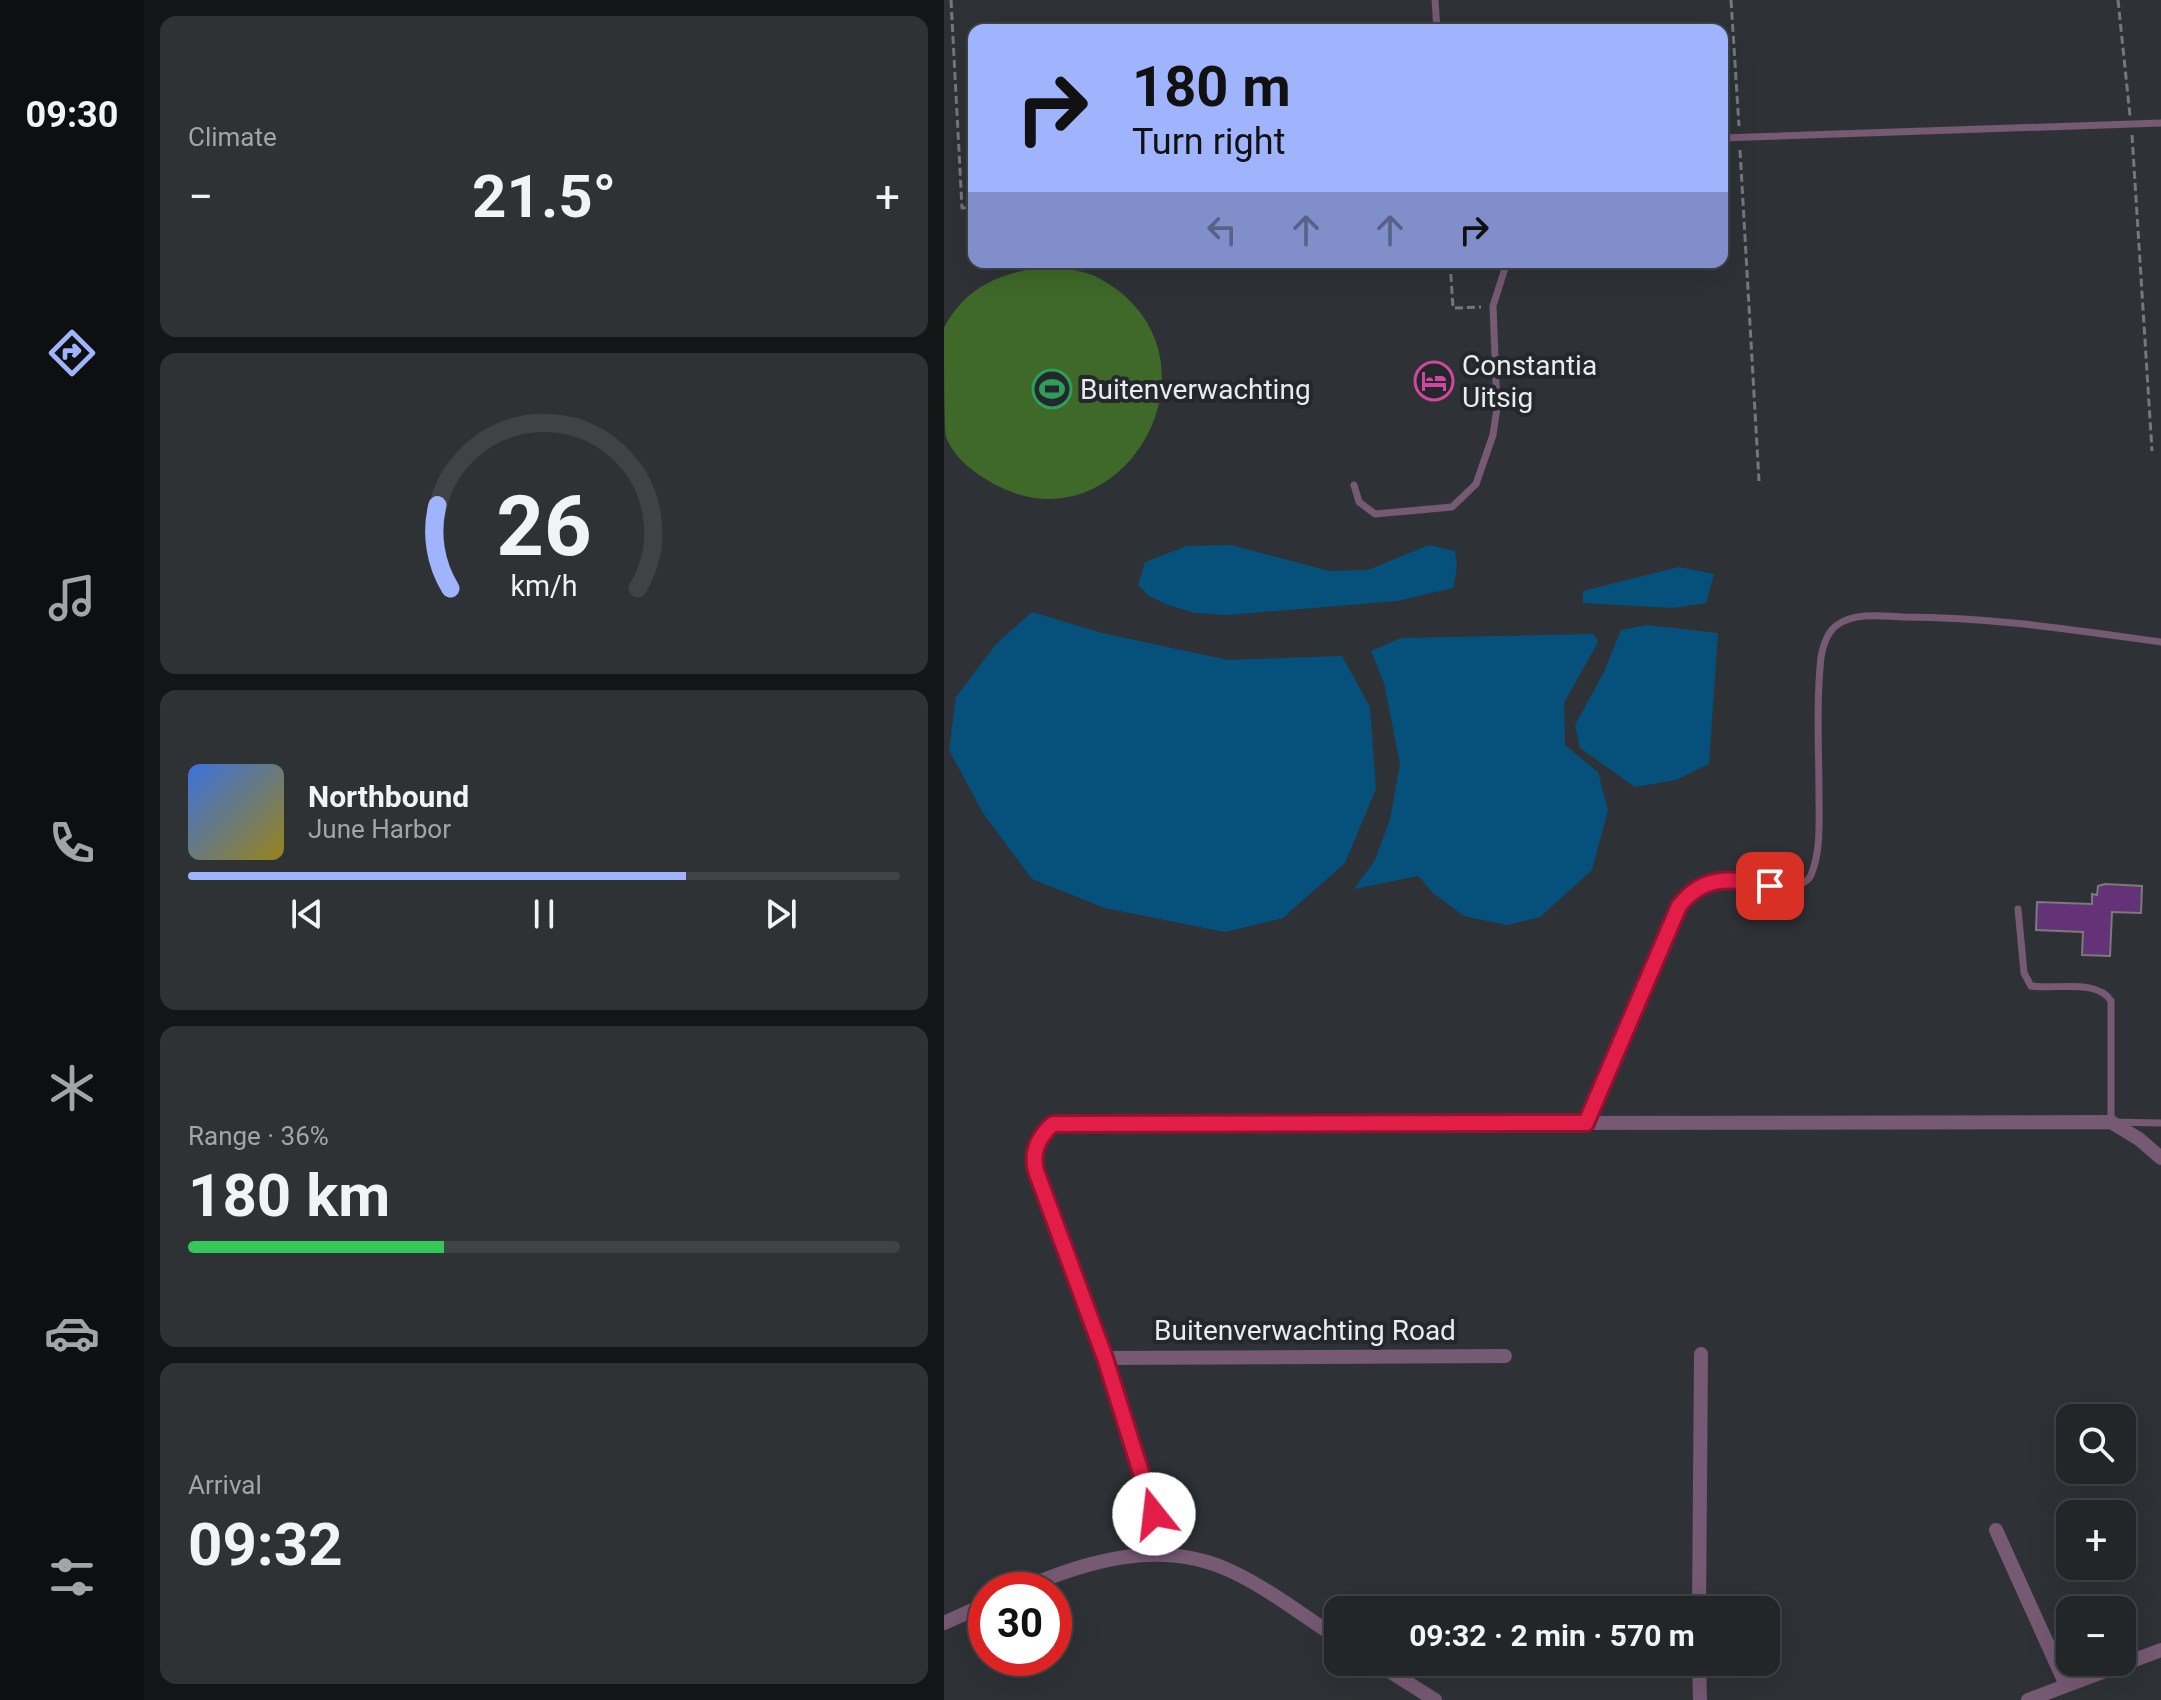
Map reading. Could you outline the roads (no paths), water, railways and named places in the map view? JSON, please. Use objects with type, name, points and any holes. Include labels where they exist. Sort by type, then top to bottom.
[{"type":"street","points":[[1162,1554],[1151,1498],[1105,1358],[1036,1171],[1033,1156],[1039,1141],[1053,1124],[2111,1122],[2139,1139],[2161,1158]]},
{"type":"street","points":[[1699,1596],[1701,1354]]},
{"type":"street","name":"Buitenverwachting Road","points":[[1105,1358],[1505,1356]]},
{"type":"street","points":[[1996,1530],[2066,1685]]},
{"type":"street","points":[[1070,1572],[1104,1560],[1162,1554],[1230,1571],[1324,1629]]},
{"type":"street","points":[[944,1623],[968,1612]]},
{"type":"street","points":[[2028,1700],[2161,1650]]},
{"type":"street","points":[[1397,1676],[1435,1700]]},
{"type":"street","points":[[1699,1676],[1700,1700]]},
{"type":"lane","points":[[1435,0],[1437,24]]},
{"type":"lane","points":[[1728,138],[2161,123]]},
{"type":"lane","points":[[1354,485],[1359,502],[1369,511],[1381,514],[1452,507],[1472,491],[1486,458],[1497,408],[1493,306],[1505,268]]},
{"type":"lane","points":[[1586,1123],[1671,922],[1695,888],[1713,881],[1732,880],[1794,887],[1806,883],[1811,877],[1819,838],[1821,657],[1824,644],[1837,625],[1862,616],[1967,618],[2047,625],[2161,642]]},
{"type":"lane","points":[[2018,909],[2024,973],[2031,986],[2093,989],[2107,995],[2111,1001],[2111,1122],[2161,1123]]},
{"type":"water","points":[[1231,545],[1329,571],[1368,570],[1429,545],[1455,551],[1457,567],[1453,588],[1397,601],[1227,615],[1195,613],[1168,605],[1149,596],[1138,585],[1145,562],[1187,546]]},
{"type":"water","points":[[1679,567],[1714,574],[1706,603],[1673,608],[1583,603],[1583,591]]},
{"type":"water","points":[[1032,612],[1102,633],[1228,660],[1342,656],[1370,707],[1376,789],[1345,863],[1283,918],[1225,932],[1105,908],[1032,879],[983,813],[949,750],[956,697],[996,644]]},
{"type":"water","points":[[1647,625],[1718,633],[1709,764],[1676,780],[1635,787],[1580,748],[1575,725],[1604,672],[1621,630]]},
{"type":"water","points":[[1594,634],[1598,642],[1564,703],[1565,745],[1598,772],[1608,810],[1592,870],[1540,917],[1507,925],[1464,916],[1433,893],[1418,876],[1354,889],[1375,860],[1390,819],[1400,764],[1384,683],[1371,651],[1401,638]]},
{"type":"place","name":"Constantia Uitsig","points":[[1434,381]]},
{"type":"place","name":"Buitenverwachting","points":[[1052,389]]}]
